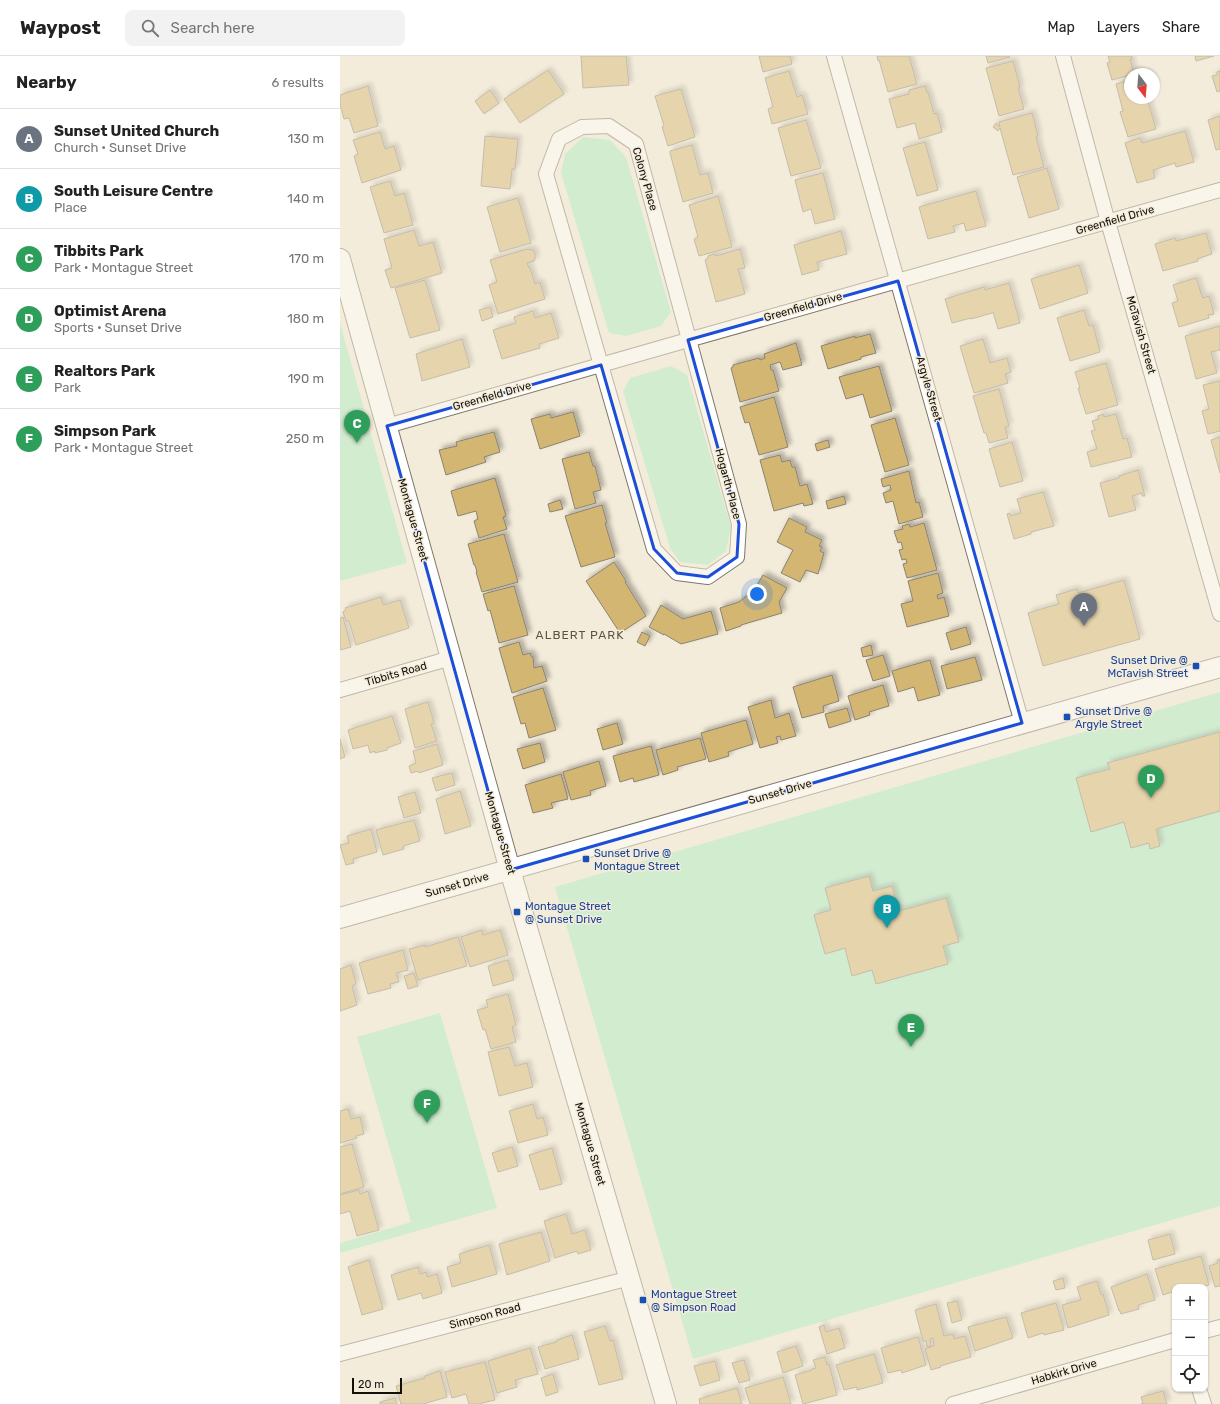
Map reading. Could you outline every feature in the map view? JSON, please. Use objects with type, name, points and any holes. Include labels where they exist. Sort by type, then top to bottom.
[{"type":"street","name":"Argyle Street","points":[[834,56],[1022,723]]},
{"type":"street","name":"McTavish Street","points":[[1063,56],[1108,222],[1220,614]]},
{"type":"street","name":"Colony Place","points":[[601,365],[546,174],[559,139],[582,127],[609,126],[636,144],[688,340]]},
{"type":"street","name":"Greenfield Drive","points":[[387,426],[1220,190]]},
{"type":"street","name":"Montague Street","points":[[340,259],[510,870],[666,1404]]},
{"type":"street","name":"Hogarth Place","points":[[601,365],[654,548],[677,573],[708,577],[737,557],[739,524],[688,340]]},
{"type":"street","name":"Tibbits Road","points":[[340,690],[451,658]]},
{"type":"street","name":"Sunset Drive","points":[[340,918],[1220,667]]},
{"type":"street","name":"Simpson Road","points":[[340,1354],[630,1278]]},
{"type":"street","points":[[1208,1330],[1220,1327]]},
{"type":"street","name":"Habkirk Drive","points":[[953,1404],[1172,1341]]},
{"type":"street","points":[[1200,1392],[1204,1404]]},
{"type":"highlighted area","points":[[898,281],[1022,723],[510,870],[387,426],[601,365],[654,549],[677,573],[708,577],[737,557],[739,524],[688,340]]},
{"type":"green space","points":[[583,137],[610,140],[626,157],[671,312],[661,326],[626,336],[609,333],[561,173],[565,154]]},
{"type":"green space","points":[[340,323],[407,563],[340,581]]},
{"type":"green space","points":[[671,366],[687,375],[731,527],[726,551],[708,565],[680,562],[670,548],[623,391],[630,378]]},
{"type":"green space","points":[[1220,692],[1220,1206],[693,1359],[555,887]]},
{"type":"green space","points":[[440,1013],[497,1208],[340,1253],[340,1243],[411,1222],[357,1037]]},
{"type":"building","points":[[581,56],[626,56],[629,85],[583,88]]},
{"type":"building","points":[[759,56],[790,56],[792,64],[763,72]]},
{"type":"building","points":[[877,56],[909,56],[917,84],[888,92]]},
{"type":"building","points":[[986,56],[1009,56],[1010,57],[988,63]]},
{"type":"building","points":[[1108,56],[1131,56],[1132,59],[1130,59],[1132,68],[1124,68],[1124,77],[1112,80],[1107,63],[1110,62]]},
{"type":"building","points":[[1195,56],[1214,56],[1196,61]]},
{"type":"building","points":[[1013,61],[1024,109],[999,116],[986,68]]},
{"type":"building","points":[[548,70],[564,94],[520,123],[504,99]]},
{"type":"building","points":[[789,71],[797,97],[802,95],[808,114],[772,124],[768,109],[773,107],[765,78]]},
{"type":"building","points":[[1220,71],[1220,91],[1217,92],[1212,76],[1217,75],[1217,72]]},
{"type":"building","points":[[1124,82],[1124,104],[1149,104],[1156,129],[1128,137],[1120,112],[1123,111],[1116,84]]},
{"type":"building","points":[[368,86],[378,126],[354,133],[349,118],[344,119],[340,104],[340,95]]},
{"type":"building","points":[[925,86],[934,114],[937,113],[942,132],[919,139],[915,123],[897,128],[889,99],[909,94],[909,90]]},
{"type":"building","points":[[681,89],[695,137],[668,146],[655,96]]},
{"type":"building","points":[[490,90],[499,103],[484,114],[475,101]]},
{"type":"building","points":[[1032,113],[1038,136],[1036,137],[1044,167],[1013,175],[1000,128],[998,131],[993,127],[996,123],[1000,127],[999,122]]},
{"type":"building","points":[[1220,116],[1220,149],[1216,150],[1208,120]]},
{"type":"building","points":[[806,120],[821,168],[791,176],[778,128]]},
{"type":"building","points":[[1185,131],[1194,162],[1176,167],[1175,163],[1153,170],[1155,178],[1137,183],[1125,143],[1140,138],[1142,143]]},
{"type":"building","points":[[380,132],[385,149],[394,146],[401,170],[362,183],[354,156],[358,154],[353,140]]},
{"type":"building","points":[[485,136],[518,139],[515,169],[512,169],[510,189],[481,186]]},
{"type":"building","points":[[925,142],[938,190],[917,196],[903,148]]},
{"type":"building","points":[[692,145],[700,175],[708,173],[713,193],[683,202],[670,151]]},
{"type":"building","points":[[1047,168],[1059,209],[1029,218],[1017,177]]},
{"type":"building","points":[[823,173],[835,219],[815,224],[811,209],[803,212],[795,180]]},
{"type":"building","points":[[390,181],[395,196],[404,193],[413,225],[384,233],[370,187]]},
{"type":"building","points":[[976,191],[986,226],[966,231],[964,223],[953,226],[955,232],[928,239],[919,207]]},
{"type":"building","points":[[718,196],[732,247],[699,256],[694,239],[698,237],[689,205]]},
{"type":"building","points":[[518,198],[531,243],[500,252],[487,207]]},
{"type":"building","points":[[414,230],[419,246],[433,242],[442,273],[391,288],[385,270],[392,268],[384,239]]},
{"type":"building","points":[[841,231],[847,254],[817,262],[819,270],[802,275],[794,245]]},
{"type":"building","points":[[1206,233],[1212,254],[1197,259],[1198,261],[1163,271],[1155,244],[1175,238],[1176,241]]},
{"type":"building","points":[[527,249],[533,250],[535,253],[534,261],[527,263],[535,284],[540,282],[545,299],[498,314],[489,285],[497,282],[490,260]]},
{"type":"building","points":[[740,249],[745,268],[738,269],[745,294],[716,302],[705,260],[708,256],[715,254],[716,256]]},
{"type":"building","points":[[1079,265],[1088,293],[1040,309],[1031,279]]},
{"type":"building","points":[[1196,278],[1203,298],[1209,296],[1214,314],[1208,315],[1209,318],[1179,327],[1172,303],[1178,301],[1173,285]]},
{"type":"building","points":[[425,280],[440,330],[410,338],[395,288]]},
{"type":"building","points":[[1009,283],[1020,323],[998,329],[993,312],[952,323],[945,299],[984,287],[985,290]]},
{"type":"building","points":[[490,307],[493,317],[482,321],[479,310]]},
{"type":"building","points":[[1084,310],[1089,326],[1093,325],[1100,352],[1070,361],[1057,318]]},
{"type":"building","points":[[533,311],[535,318],[551,313],[559,338],[539,344],[540,348],[502,359],[493,330],[516,323],[514,317]]},
{"type":"building","points":[[1220,326],[1220,350],[1211,352],[1217,373],[1196,379],[1185,336]]},
{"type":"building","points":[[870,334],[876,353],[828,369],[821,346],[855,336],[855,338]]},
{"type":"building","points":[[462,339],[470,367],[422,381],[416,354]]},
{"type":"building","points":[[983,339],[990,363],[1007,358],[1011,372],[1005,374],[1008,383],[974,393],[960,346]]},
{"type":"building","points":[[796,343],[802,365],[783,370],[780,362],[770,365],[779,391],[740,402],[731,368],[733,365],[759,358],[760,360],[765,358],[764,354]]},
{"type":"building","points":[[1106,363],[1118,405],[1086,414],[1075,372]]},
{"type":"building","points":[[879,366],[892,411],[870,418],[863,394],[846,399],[839,377]]},
{"type":"building","points":[[1220,381],[1220,431],[1208,434],[1202,411],[1209,409],[1203,385]]},
{"type":"building","points":[[999,389],[1009,426],[1005,427],[1008,438],[989,443],[986,433],[984,433],[973,396]]},
{"type":"building","points":[[774,397],[788,447],[759,455],[749,422],[745,423],[740,407]]},
{"type":"building","points":[[573,412],[580,436],[540,449],[531,419],[550,414],[551,418]]},
{"type":"building","points":[[1103,414],[1104,417],[1116,414],[1123,439],[1127,438],[1132,457],[1091,467],[1087,452],[1097,449],[1091,431],[1095,430],[1092,421],[1099,419],[1098,416]]},
{"type":"building","points":[[895,418],[909,465],[885,472],[871,425]]},
{"type":"building","points":[[494,432],[500,452],[484,457],[486,462],[446,475],[439,450],[457,446],[456,442]]},
{"type":"building","points":[[1220,437],[1220,473],[1211,440]]},
{"type":"building","points":[[828,440],[830,447],[817,451],[815,444]]},
{"type":"building","points":[[1012,442],[1023,481],[1000,487],[989,449]]},
{"type":"building","points":[[589,452],[593,466],[595,466],[601,490],[593,492],[596,503],[575,509],[562,459]]},
{"type":"building","points":[[780,455],[782,462],[790,460],[792,467],[795,467],[800,486],[807,484],[813,504],[804,506],[803,503],[774,511],[760,460]]},
{"type":"building","points":[[1138,470],[1145,496],[1142,496],[1142,493],[1132,496],[1136,510],[1109,517],[1100,483],[1119,478],[1119,476]]},
{"type":"building","points":[[909,471],[916,503],[919,502],[923,517],[899,524],[893,501],[886,503],[883,493],[891,490],[890,485],[883,487],[881,479]]},
{"type":"building","points":[[495,478],[506,516],[503,517],[507,529],[479,538],[474,521],[478,519],[476,511],[458,516],[451,491]]},
{"type":"building","points":[[1043,492],[1054,526],[1031,532],[1031,534],[1014,539],[1007,514],[1010,513],[1011,516],[1021,513],[1017,499]]},
{"type":"building","points":[[844,496],[846,504],[828,509],[826,501]]},
{"type":"building","points":[[560,500],[563,509],[550,512],[548,504]]},
{"type":"building","points":[[602,505],[607,523],[605,523],[615,557],[581,567],[565,516]]},
{"type":"building","points":[[789,518],[807,527],[805,532],[822,540],[819,546],[822,547],[820,551],[824,553],[818,574],[806,570],[800,582],[781,573],[793,550],[777,542]]},
{"type":"building","points":[[924,523],[937,570],[907,578],[903,564],[907,563],[906,559],[902,560],[899,550],[903,549],[901,542],[898,543],[894,531],[903,529],[902,526],[909,524],[910,527]]},
{"type":"building","points":[[504,534],[518,582],[482,592],[468,544]]},
{"type":"building","points":[[614,562],[646,616],[620,633],[586,581]]},
{"type":"building","points":[[938,573],[943,593],[937,595],[938,599],[944,597],[949,616],[907,627],[901,604],[913,601],[908,581]]},
{"type":"building","points":[[763,575],[787,588],[779,602],[782,613],[726,631],[720,608],[739,602],[754,590]]},
{"type":"building","points":[[1124,580],[1140,639],[1043,666],[1028,613],[1059,604],[1056,595],[1077,589],[1078,593]]},
{"type":"building","points":[[514,586],[528,635],[499,643],[490,610],[488,611],[483,594]]},
{"type":"building","points":[[381,597],[383,605],[400,600],[409,628],[356,645],[349,621],[346,621],[343,612],[346,609],[345,608]]},
{"type":"building","points":[[661,605],[683,619],[711,611],[718,634],[681,644],[649,627]]},
{"type":"building","points":[[343,617],[351,647],[340,650],[340,618]]},
{"type":"building","points":[[966,627],[971,644],[951,650],[946,633]]},
{"type":"building","points":[[642,632],[650,636],[645,646],[637,642]]},
{"type":"building","points":[[519,642],[523,655],[530,653],[533,657],[534,668],[542,666],[547,681],[512,693],[499,648]]},
{"type":"building","points":[[871,645],[873,655],[863,657],[861,648]]},
{"type":"building","points":[[883,655],[890,676],[873,681],[866,660]]},
{"type":"building","points":[[975,657],[982,680],[947,689],[941,666]]},
{"type":"building","points":[[930,660],[940,695],[918,701],[914,687],[898,692],[892,671]]},
{"type":"building","points":[[832,675],[839,701],[823,706],[824,712],[802,718],[793,687]]},
{"type":"building","points":[[883,685],[889,706],[869,712],[870,715],[855,720],[848,696]]},
{"type":"building","points":[[543,688],[556,730],[529,738],[525,723],[521,724],[513,697]]},
{"type":"building","points":[[771,700],[775,718],[789,713],[796,736],[781,740],[780,736],[776,737],[778,743],[760,748],[748,707]]},
{"type":"building","points":[[428,702],[434,723],[431,724],[437,741],[415,748],[405,709]]},
{"type":"building","points":[[847,708],[851,721],[829,728],[825,714]]},
{"type":"building","points":[[392,716],[401,743],[387,748],[387,750],[375,753],[375,751],[370,753],[368,745],[353,749],[348,730]]},
{"type":"building","points":[[746,720],[753,744],[728,752],[729,756],[709,762],[701,733]]},
{"type":"building","points":[[617,723],[623,744],[603,750],[597,729]]},
{"type":"building","points":[[1220,732],[1220,811],[1156,829],[1160,846],[1150,849],[1149,843],[1131,848],[1124,822],[1091,832],[1076,778],[1110,769],[1107,763]]},
{"type":"building","points":[[700,738],[706,759],[677,767],[678,770],[663,775],[656,750]]},
{"type":"building","points":[[340,739],[345,757],[340,759]]},
{"type":"building","points":[[540,743],[545,762],[523,769],[517,749]]},
{"type":"building","points":[[437,744],[443,765],[419,773],[418,771],[411,773],[409,766],[416,763],[413,751]]},
{"type":"building","points":[[651,746],[659,775],[634,782],[633,778],[620,782],[613,756]]},
{"type":"building","points":[[599,761],[606,786],[590,791],[591,795],[571,800],[563,772]]},
{"type":"building","points":[[452,773],[455,785],[436,791],[432,778]]},
{"type":"building","points":[[561,774],[568,799],[551,803],[553,808],[533,813],[525,785]]},
{"type":"building","points":[[460,791],[471,826],[445,834],[436,799]]},
{"type":"building","points":[[415,792],[421,813],[404,818],[398,797]]},
{"type":"building","points":[[414,820],[420,841],[403,846],[404,849],[383,855],[376,830]]},
{"type":"building","points":[[371,829],[377,852],[353,859],[354,863],[346,865],[340,845],[349,843],[347,836]]},
{"type":"building","points":[[869,876],[873,891],[892,886],[899,911],[946,898],[959,942],[943,946],[948,964],[876,984],[872,970],[852,976],[845,948],[825,954],[814,915],[831,910],[825,888]]},
{"type":"building","points":[[482,930],[483,935],[500,930],[508,955],[470,967],[461,937]]},
{"type":"building","points":[[458,937],[467,966],[418,980],[409,949],[425,945],[425,947]]},
{"type":"building","points":[[403,950],[408,970],[396,973],[399,982],[390,984],[391,988],[368,994],[359,963]]},
{"type":"building","points":[[508,960],[514,980],[493,986],[488,966]]},
{"type":"building","points":[[351,965],[356,984],[352,986],[357,1005],[340,1011],[340,969]]},
{"type":"building","points":[[414,973],[418,986],[408,989],[404,976]]},
{"type":"building","points":[[508,994],[516,1025],[512,1027],[516,1042],[491,1049],[477,1010],[488,1007],[486,1000]]},
{"type":"building","points":[[509,1047],[515,1066],[527,1063],[533,1087],[499,1096],[488,1052]]},
{"type":"building","points":[[533,1104],[537,1119],[543,1117],[548,1135],[518,1143],[509,1111]]},
{"type":"building","points":[[348,1109],[351,1119],[360,1117],[364,1134],[356,1136],[357,1138],[340,1143],[340,1111]]},
{"type":"building","points":[[352,1144],[364,1187],[340,1194],[340,1147]]},
{"type":"building","points":[[512,1147],[518,1166],[498,1172],[492,1153]]},
{"type":"building","points":[[552,1148],[562,1184],[540,1190],[529,1155]]},
{"type":"building","points":[[359,1190],[360,1194],[368,1191],[379,1230],[357,1236],[350,1211],[340,1214],[340,1195]]},
{"type":"building","points":[[566,1214],[572,1234],[585,1230],[591,1250],[578,1254],[577,1251],[555,1258],[544,1221]]},
{"type":"building","points":[[541,1232],[550,1261],[507,1275],[499,1244]]},
{"type":"building","points":[[1170,1234],[1175,1254],[1153,1260],[1148,1240]]},
{"type":"building","points":[[489,1245],[497,1274],[452,1287],[447,1267],[461,1263],[459,1254]]},
{"type":"building","points":[[1201,1256],[1209,1285],[1172,1284],[1172,1292],[1163,1295],[1155,1269]]},
{"type":"building","points":[[1220,1259],[1220,1286],[1215,1287],[1209,1266],[1218,1263],[1217,1260]]},
{"type":"building","points":[[369,1260],[383,1309],[362,1315],[348,1267]]},
{"type":"building","points":[[418,1267],[420,1274],[426,1272],[427,1277],[437,1274],[442,1293],[423,1299],[421,1293],[398,1300],[391,1275]]},
{"type":"building","points":[[1147,1274],[1155,1300],[1138,1305],[1139,1309],[1121,1314],[1111,1287]]},
{"type":"building","points":[[1063,1278],[1065,1288],[1056,1290],[1053,1281]]},
{"type":"building","points":[[1097,1281],[1101,1295],[1103,1294],[1109,1315],[1068,1328],[1062,1305],[1081,1300],[1077,1287]]},
{"type":"building","points":[[957,1301],[962,1320],[952,1323],[947,1303]]},
{"type":"building","points":[[1056,1303],[1064,1330],[1044,1335],[1043,1333],[1028,1338],[1021,1313]]},
{"type":"building","points":[[936,1304],[944,1336],[953,1334],[954,1339],[965,1336],[971,1357],[931,1370],[925,1349],[934,1345],[933,1338],[930,1339],[931,1346],[927,1347],[926,1341],[923,1341],[915,1310]]},
{"type":"building","points":[[1006,1317],[1013,1338],[975,1351],[968,1327]]},
{"type":"building","points":[[824,1325],[826,1332],[839,1328],[845,1348],[827,1354],[819,1327]]},
{"type":"building","points":[[605,1326],[610,1341],[613,1340],[623,1379],[599,1385],[584,1332]]},
{"type":"building","points":[[572,1335],[579,1359],[545,1369],[538,1347],[557,1342],[557,1340]]},
{"type":"building","points":[[918,1337],[926,1365],[902,1373],[901,1370],[888,1373],[881,1348]]},
{"type":"building","points":[[796,1346],[803,1366],[783,1373],[777,1352]]},
{"type":"building","points":[[530,1348],[538,1374],[515,1380],[517,1387],[497,1393],[488,1361]]},
{"type":"building","points":[[874,1354],[883,1383],[857,1390],[857,1387],[844,1390],[836,1365]]},
{"type":"building","points":[[825,1357],[827,1365],[829,1364],[837,1395],[803,1404],[795,1375],[816,1368],[813,1360]]},
{"type":"building","points":[[744,1360],[750,1380],[739,1383],[732,1363]]},
{"type":"building","points":[[715,1361],[720,1380],[700,1386],[694,1366]]},
{"type":"building","points":[[485,1362],[495,1400],[478,1404],[469,1404],[466,1394],[452,1398],[445,1372]]},
{"type":"building","points":[[440,1371],[447,1397],[423,1404],[401,1404],[396,1386],[425,1378],[425,1376]]},
{"type":"building","points":[[553,1374],[558,1392],[546,1396],[541,1378]]},
{"type":"building","points":[[783,1377],[791,1404],[750,1404],[745,1388]]},
{"type":"building","points":[[737,1388],[742,1404],[700,1404],[699,1399]]},
{"type":"building","points":[[1163,1391],[1167,1404],[1141,1404],[1143,1403],[1141,1397]]},
{"type":"building","points":[[395,1398],[397,1404],[380,1404],[380,1402]]},
{"type":"place","name":"Tibbits Park","points":[[357,443]]},
{"type":"place","name":"Sunset United Church","points":[[1084,626]]},
{"type":"place","name":"Sunset Drive @ McTavish Street","points":[[1196,666]]},
{"type":"place","name":"Sunset Drive @ Argyle Street","points":[[1067,717]]},
{"type":"place","name":"Optimist Arena","points":[[1151,798]]},
{"type":"place","name":"Sunset Drive @ Montague Street","points":[[586,859]]},
{"type":"place","name":"Montague Street @ Sunset Drive","points":[[517,912]]},
{"type":"place","name":"South Leisure Centre","points":[[887,928]]},
{"type":"place","name":"Realtors Park","points":[[911,1047]]},
{"type":"place","name":"Simpson Park","points":[[427,1123]]},
{"type":"place","name":"Montague Street @ Simpson Road","points":[[643,1300]]},
{"type":"district","name":"ALBERT PARK","points":[[580,635]]}]
